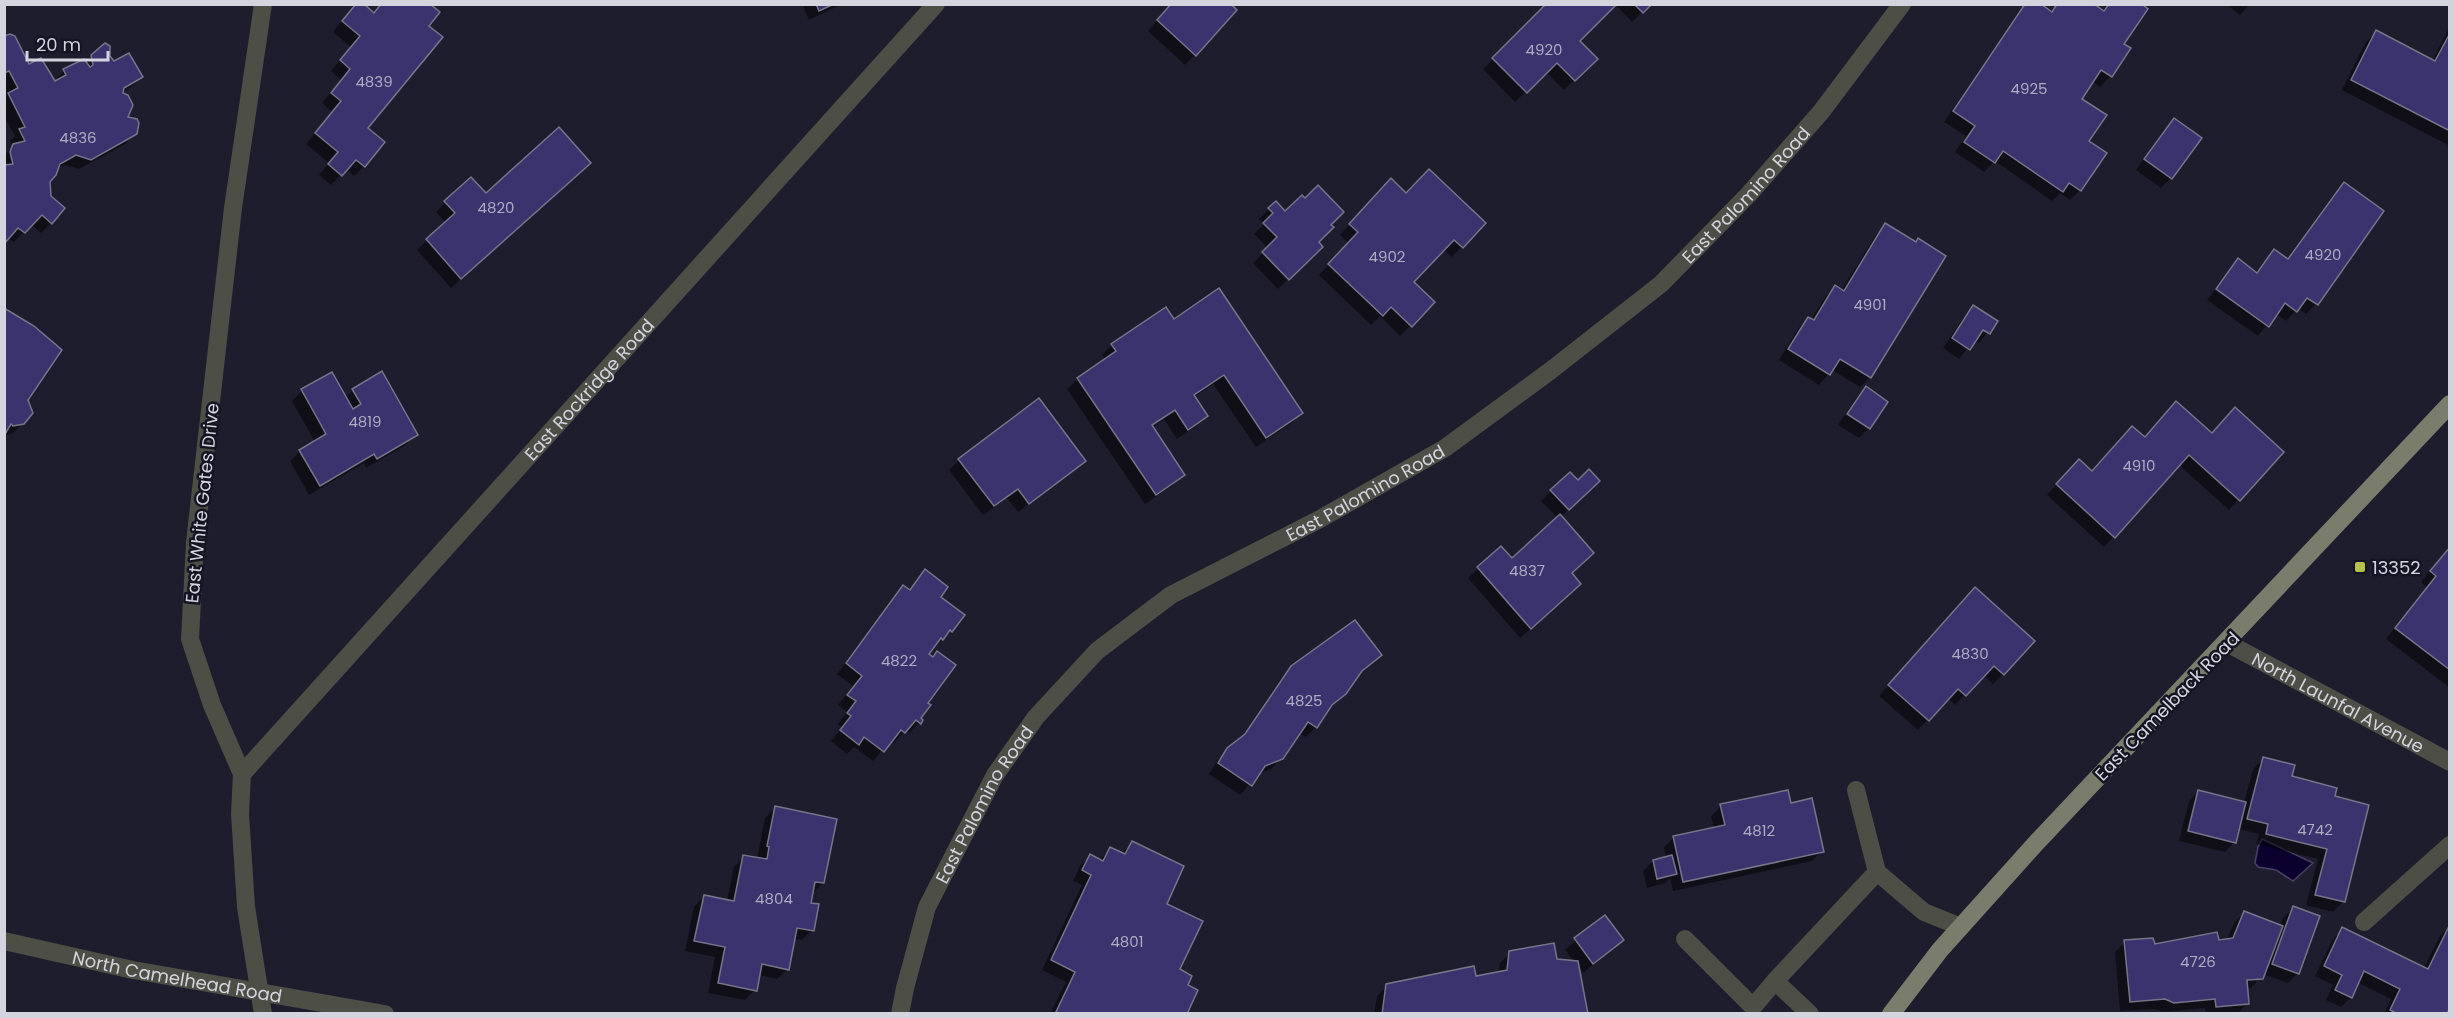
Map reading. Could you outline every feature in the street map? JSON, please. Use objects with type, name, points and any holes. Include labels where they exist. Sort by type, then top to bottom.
[{"type":"main road","name":"East Camelback Road","points":[[1891,1014],[1961,927],[2037,842],[2450,404]]},
{"type":"street","name":"East White Gates Drive","points":[[263,4],[233,208],[195,542],[190,639],[212,705],[242,774],[240,814],[246,907],[263,1014]]},
{"type":"street","name":"East Rockridge Road","points":[[242,774],[936,4]]},
{"type":"street","name":"East Palomino Road","points":[[900,1014],[927,907],[995,775],[1036,717],[1097,651],[1171,595],[1320,519],[1445,448],[1550,371],[1661,284],[1749,194],[1814,120],[1902,4]]},
{"type":"street","name":"North Launfal Avenue","points":[[2227,643],[2450,762]]},
{"type":"street","points":[[1856,790],[1877,872],[1924,912],[1961,927]]},
{"type":"street","points":[[2364,922],[2450,845]]},
{"type":"street","points":[[1685,939],[1753,1007],[1877,872]]},
{"type":"street","name":"North Camelhead Road","points":[[4,941],[84,960],[385,1014]]},
{"type":"street","points":[[1775,981],[1810,1014]]},
{"type":"shaded area","points":[[2262,839],[2313,863],[2293,881],[2276,870],[2258,867],[2255,863]]},
{"type":"building","points":[[356,4],[364,4],[374,13],[381,4],[430,4],[440,12],[429,26],[443,37],[368,128],[385,142],[365,167],[356,160],[342,176],[328,164],[338,152],[315,133],[341,101],[331,93],[350,69],[340,60],[360,36],[342,21]]},
{"type":"building","points":[[816,4],[834,4],[819,11]]},
{"type":"building","points":[[1171,4],[1231,4],[1237,10],[1196,56],[1157,20]]},
{"type":"building","points":[[1546,4],[1617,4],[1580,41],[1598,59],[1575,81],[1557,63],[1527,93],[1492,58]]},
{"type":"building","points":[[1634,4],[1652,4],[1643,13]]},
{"type":"building","points":[[2025,4],[2041,4],[2052,12],[2057,4],[2094,4],[2104,11],[2109,4],[2142,4],[2148,9],[2124,44],[2131,48],[2112,77],[2101,70],[2082,99],[2107,115],[2089,141],[2107,153],[2081,191],[2069,183],[2063,192],[2003,151],[1995,163],[1964,142],[1975,126],[1953,111]]},
{"type":"building","points":[[2376,30],[2435,61],[2450,33],[2450,131],[2351,80]]},
{"type":"building","points":[[10,34],[15,36],[29,64],[41,58],[55,81],[66,75],[63,69],[84,59],[90,67],[93,65],[91,55],[105,43],[110,46],[110,56],[114,61],[129,53],[143,77],[124,88],[123,93],[128,95],[133,105],[128,117],[137,119],[139,123],[137,134],[91,160],[76,155],[60,164],[56,175],[50,182],[51,196],[65,208],[52,224],[42,215],[25,233],[18,228],[4,244],[4,165],[13,164],[10,152],[13,144],[25,141],[19,129],[25,127],[8,93],[18,88],[9,71],[4,73],[4,36]]},
{"type":"building","points":[[2174,118],[2202,138],[2172,179],[2144,159]]},
{"type":"building","points":[[559,127],[591,163],[461,279],[426,239],[455,213],[444,201],[471,177],[486,193]]},
{"type":"building","points":[[1429,169],[1486,223],[1463,248],[1454,240],[1414,282],[1435,302],[1412,327],[1391,307],[1383,316],[1328,264],[1358,232],[1349,224],[1391,178],[1406,193]]},
{"type":"building","points":[[2344,182],[2384,211],[2318,305],[2307,298],[2297,312],[2285,303],[2269,327],[2216,289],[2238,258],[2257,273],[2274,249],[2288,259]]},
{"type":"building","points":[[1318,185],[1344,212],[1331,225],[1334,227],[1319,242],[1323,247],[1289,280],[1262,252],[1277,237],[1263,223],[1273,213],[1268,208],[1276,201],[1285,211],[1302,195],[1305,198]]},
{"type":"building","points":[[1885,223],[1916,242],[1918,238],[1946,256],[1871,378],[1840,359],[1830,375],[1788,349],[1808,317],[1814,320],[1835,285],[1844,291]]},
{"type":"building","points":[[1219,288],[1303,413],[1266,438],[1224,375],[1194,395],[1208,416],[1188,430],[1175,410],[1152,425],[1185,475],[1156,495],[1077,378],[1116,351],[1111,344],[1166,307],[1174,319]]},
{"type":"building","points":[[1973,305],[1998,321],[1990,334],[1983,330],[1970,350],[1952,338]]},
{"type":"building","points":[[4,308],[34,326],[62,350],[28,400],[33,413],[24,424],[13,426],[11,424],[4,436]]},
{"type":"building","points":[[382,371],[418,435],[377,459],[374,454],[320,486],[299,450],[326,434],[301,389],[332,372],[353,409],[361,404],[352,389]]},
{"type":"building","points":[[1866,386],[1888,402],[1870,429],[1847,414]]},
{"type":"building","points":[[1039,398],[1086,461],[1029,504],[1018,489],[994,506],[958,459]]},
{"type":"building","points":[[2176,401],[2212,433],[2235,407],[2284,452],[2240,501],[2189,455],[2115,538],[2056,484],[2079,459],[2092,471],[2132,426],[2145,437]]},
{"type":"building","points":[[1589,469],[1600,481],[1569,510],[1550,490],[1570,472],[1578,480]]},
{"type":"building","points":[[1560,514],[1594,553],[1572,573],[1581,584],[1531,629],[1477,567],[1501,546],[1512,558]]},
{"type":"building","points":[[2450,547],[2450,670],[2395,628],[2436,576],[2430,571]]},
{"type":"building","points":[[925,569],[948,587],[941,597],[965,615],[952,632],[950,630],[943,640],[941,638],[929,654],[933,657],[937,651],[956,665],[928,703],[931,705],[921,718],[923,720],[921,724],[916,720],[905,733],[901,730],[884,752],[864,737],[859,745],[840,730],[851,716],[847,713],[856,701],[847,695],[862,676],[846,663],[903,585],[910,590]]},
{"type":"building","points":[[1975,587],[2035,641],[2004,675],[1994,666],[1966,696],[1958,689],[1929,721],[1888,685]]},
{"type":"building","points":[[1355,620],[1382,655],[1362,671],[1346,694],[1332,705],[1317,728],[1308,722],[1283,759],[1265,766],[1252,786],[1218,763],[1227,748],[1245,734],[1291,666]]},
{"type":"building","points":[[2263,757],[2295,765],[2292,776],[2337,788],[2335,796],[2369,805],[2345,902],[2315,895],[2327,849],[2266,834],[2268,824],[2247,819]]},
{"type":"building","points":[[1788,790],[1791,803],[1812,798],[1824,852],[1683,882],[1673,836],[1725,825],[1720,804]]},
{"type":"building","points":[[2198,790],[2246,802],[2236,843],[2188,831]]},
{"type":"building","points":[[775,806],[837,819],[824,883],[815,882],[811,903],[819,904],[814,931],[797,928],[789,970],[762,964],[757,991],[718,983],[725,947],[694,941],[704,895],[734,901],[743,855],[767,859],[769,847],[767,846]]},
{"type":"building","points":[[1132,841],[1184,866],[1167,904],[1203,921],[1180,969],[1192,976],[1188,985],[1198,990],[1187,1014],[1060,1014],[1056,1012],[1075,972],[1051,960],[1091,875],[1082,870],[1090,854],[1103,861],[1110,847],[1125,854]]},
{"type":"building","points":[[1672,855],[1677,874],[1657,879],[1653,860]]},
{"type":"building","points":[[2293,906],[2320,916],[2299,974],[2272,964]]},
{"type":"building","points":[[2244,911],[2283,926],[2263,979],[2247,980],[2249,1004],[2216,1007],[2215,999],[2174,1003],[2165,999],[2130,1002],[2124,940],[2153,938],[2155,944],[2217,932],[2219,940],[2233,938]]},
{"type":"building","points":[[1605,915],[1624,940],[1593,964],[1574,938]]},
{"type":"building","points":[[2450,924],[2450,1007],[2447,1014],[2398,1014],[2390,1010],[2400,989],[2364,971],[2352,998],[2335,990],[2342,975],[2324,966],[2342,927],[2428,969]]},
{"type":"building","points":[[1554,943],[1557,959],[1578,961],[1588,1014],[1382,1014],[1386,984],[1474,966],[1476,976],[1507,970],[1509,951]]},
{"type":"place","name":"13352","points":[[2360,567]]}]
